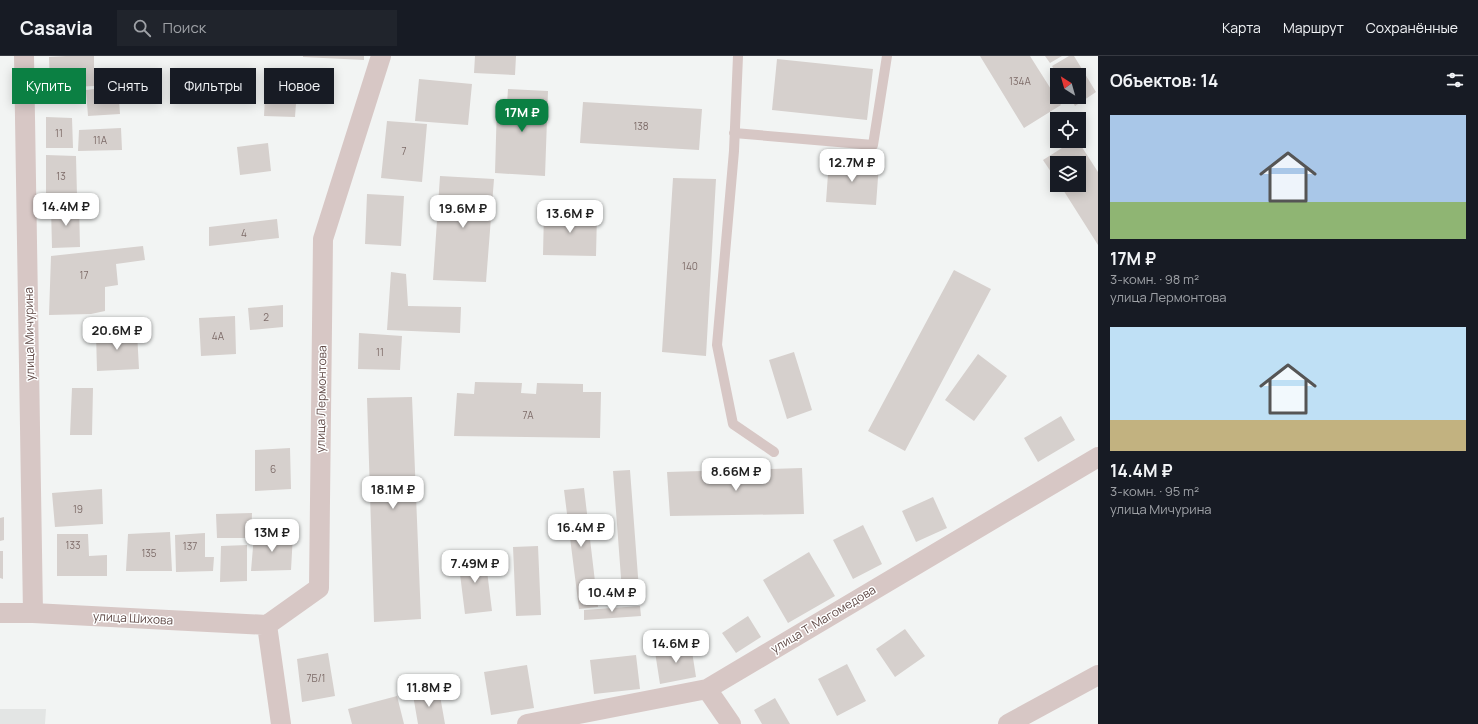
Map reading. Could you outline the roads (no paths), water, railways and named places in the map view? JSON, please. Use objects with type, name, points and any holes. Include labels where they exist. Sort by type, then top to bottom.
[{"type":"street","name":"улица Мичурина","points":[[24,56],[33,613]]},
{"type":"street","name":"улица Лермонтова","points":[[267,624],[319,588],[323,239],[381,56]]},
{"type":"street","name":"улица Т. Магомедова","points":[[527,724],[707,689],[1098,457]]},
{"type":"street","name":"улица Шихова","points":[[0,613],[33,613],[267,624]]},
{"type":"street","points":[[267,624],[281,724]]},
{"type":"street","points":[[1008,724],[1098,675]]},
{"type":"street","points":[[707,689],[731,724]]},
{"type":"lane","points":[[738,56],[734,133],[717,345],[733,424],[774,452]]},
{"type":"lane","points":[[734,133],[873,145],[887,56]]}]
